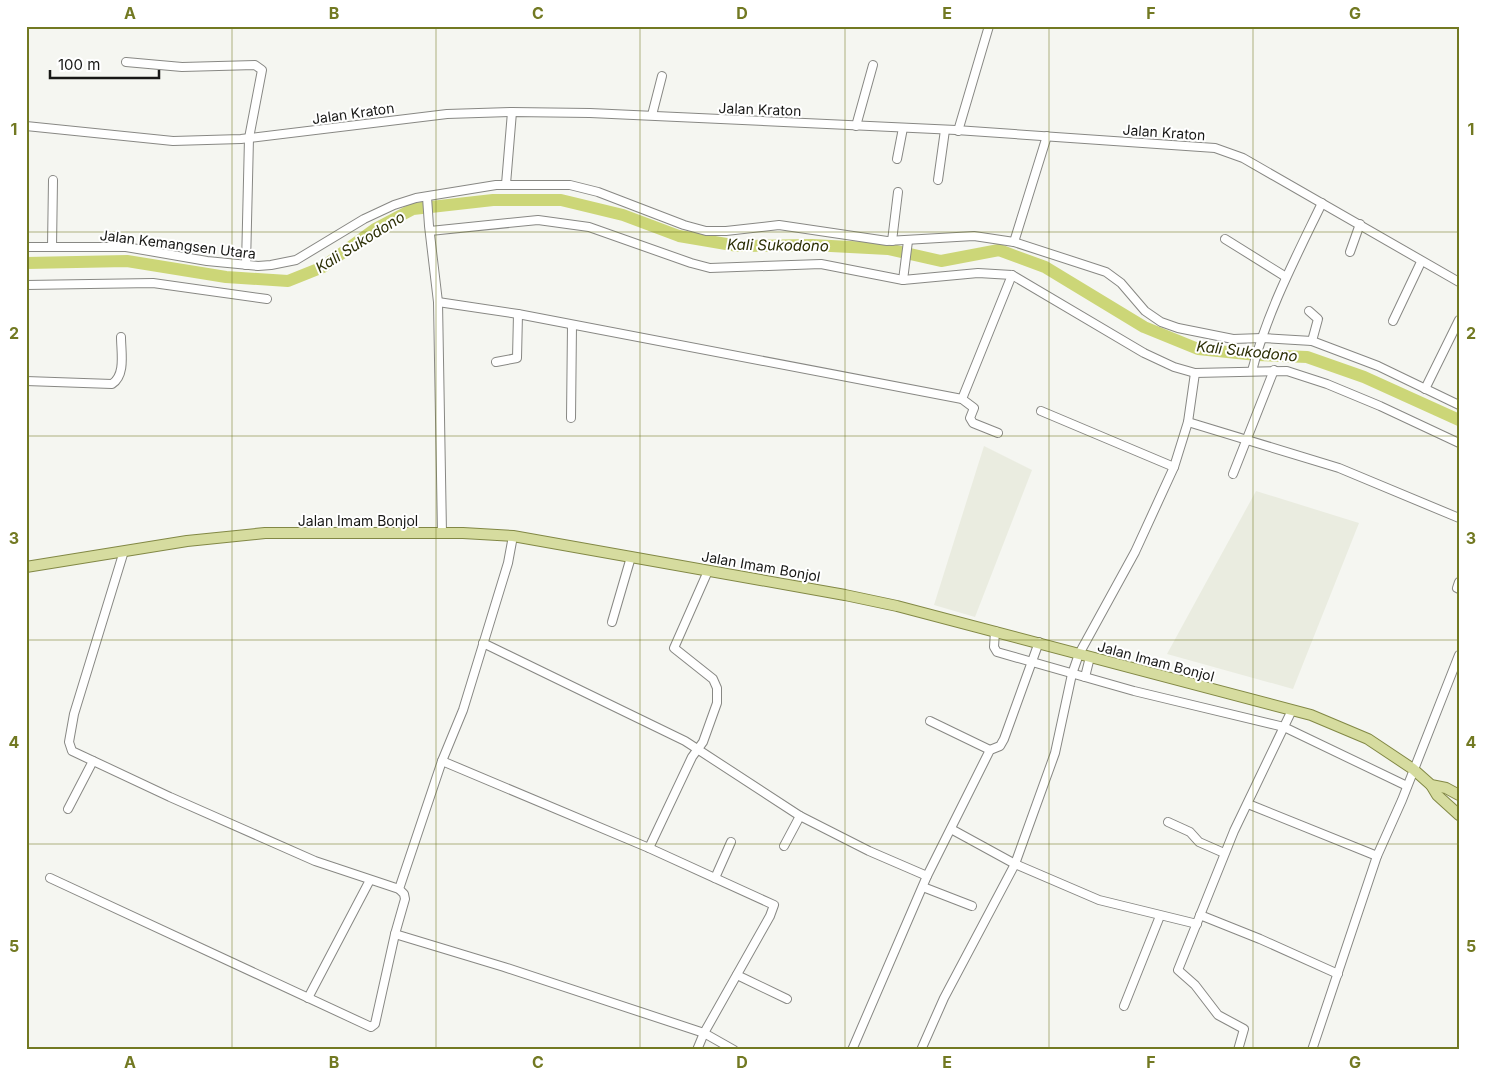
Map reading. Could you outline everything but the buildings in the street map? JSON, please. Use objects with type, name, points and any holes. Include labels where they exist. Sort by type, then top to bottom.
[{"type":"main road","name":"Jalan Imam Bonjol","points":[[26,567],[216,537],[265,534],[442,533],[513,536],[845,595],[1039,642],[1292,710],[1340,726],[1368,739],[1413,769],[1431,785],[1446,788],[1459,795]]},
{"type":"main road","points":[[1431,785],[1437,795],[1459,814]]},
{"type":"street","points":[[958,131],[988,26]]},
{"type":"street","points":[[126,62],[182,67],[259,67],[262,71],[249,138],[246,265]]},
{"type":"street","points":[[856,126],[873,65]]},
{"type":"street","points":[[652,115],[662,76]]},
{"type":"street","points":[[506,184],[512,112]]},
{"type":"street","name":"Jalan Kraton","points":[[26,126],[155,141],[249,138],[423,116],[512,112],[652,115],[722,121],[945,130],[1225,150],[1360,224],[1421,262],[1459,282]]},
{"type":"street","points":[[897,159],[903,128]]},
{"type":"street","points":[[938,180],[945,130]]},
{"type":"street","points":[[1014,242],[1047,136]]},
{"type":"street","points":[[52,247],[53,180]]},
{"type":"street","name":"Jalan Kemangsen Utara","points":[[26,247],[126,248],[265,266],[292,262],[373,215],[394,205],[506,184],[577,186],[598,192],[684,225],[706,230],[726,231],[779,225],[908,244],[974,236],[1014,242],[1106,272],[1121,283],[1149,315],[1161,322],[1178,328],[1233,339],[1312,341],[1370,363],[1459,405]]},
{"type":"street","points":[[892,241],[898,192]]},
{"type":"street","points":[[428,200],[429,229],[438,302],[442,533]]},
{"type":"street","points":[[1253,368],[1261,341],[1286,277],[1322,203]]},
{"type":"street","points":[[429,229],[529,220],[565,223],[608,233],[705,267],[747,268],[821,264],[904,277],[978,272],[1012,274],[1144,353],[1167,364],[1195,373],[1253,368],[1292,373],[1327,384],[1459,443]]},
{"type":"street","points":[[1350,252],[1360,224]]},
{"type":"street","points":[[1225,239],[1286,277]]},
{"type":"street","points":[[904,277],[908,244]]},
{"type":"street","points":[[1393,321],[1421,262]]},
{"type":"street","points":[[962,399],[1012,274]]},
{"type":"street","points":[[26,285],[153,284],[267,298]]},
{"type":"street","points":[[438,302],[518,314],[962,399],[974,408],[970,419],[972,423],[998,433]]},
{"type":"street","points":[[1309,311],[1318,319],[1312,341]]},
{"type":"street","points":[[496,362],[517,358],[518,314]]},
{"type":"street","points":[[1426,389],[1459,320]]},
{"type":"street","points":[[571,418],[572,325]]},
{"type":"street","points":[[26,381],[112,384],[119,378],[121,372],[121,336]]},
{"type":"street","points":[[1233,474],[1274,370]]},
{"type":"street","points":[[921,1050],[944,998],[1015,864],[1057,747],[1072,674],[1079,654],[1135,552],[1174,467],[1188,422],[1195,373]]},
{"type":"street","points":[[1041,411],[1174,467]]},
{"type":"street","points":[[1188,422],[1339,468],[1459,518]]},
{"type":"street","points":[[399,889],[442,761],[463,710],[507,568],[513,536]]},
{"type":"street","points":[[50,878],[190,945],[365,1025],[373,1026],[404,899],[404,894],[399,889],[315,862],[72,751],[69,742],[74,714],[124,551]]},
{"type":"street","points":[[612,622],[631,557]]},
{"type":"street","points":[[649,848],[698,748],[703,742],[717,703],[718,688],[711,677],[674,648],[708,571]]},
{"type":"street","points":[[1459,582],[1457,588],[1459,589]]},
{"type":"street","points":[[994,631],[994,647],[997,652],[1072,674],[1284,727],[1407,786]]},
{"type":"street","points":[[852,1050],[927,876],[990,750],[1000,746],[1004,739],[1039,642]]},
{"type":"street","points":[[483,643],[698,748],[800,816],[869,851],[927,876]]},
{"type":"street","points":[[1312,1050],[1377,856],[1459,655]]},
{"type":"street","points":[[1085,677],[1090,657]]},
{"type":"street","points":[[1238,1050],[1244,1030],[1218,1015],[1195,985],[1178,971],[1224,853],[1292,710]]},
{"type":"street","points":[[930,721],[990,750]]},
{"type":"street","points":[[68,809],[93,761]]},
{"type":"street","points":[[442,761],[649,848],[674,861],[768,901],[774,906],[704,1033],[697,1050]]},
{"type":"street","points":[[1248,804],[1377,856]]},
{"type":"street","points":[[784,846],[800,816]]},
{"type":"street","points":[[1168,822],[1190,832],[1198,842],[1224,853]]},
{"type":"street","points":[[951,829],[1015,864],[1099,900],[1197,924]]},
{"type":"street","points":[[715,878],[730,842]]},
{"type":"street","points":[[308,998],[370,880]]},
{"type":"street","points":[[923,887],[972,906]]},
{"type":"street","points":[[1200,915],[1260,939],[1338,974]]},
{"type":"street","points":[[1124,1006],[1160,916]]},
{"type":"street","points":[[395,934],[504,967],[704,1033],[734,1050]]},
{"type":"street","points":[[737,975],[787,999]]},
{"type":"shaded area","points":[[984,446],[1032,470],[975,617],[934,605]]},
{"type":"shaded area","points":[[1256,491],[1359,523],[1293,689],[1167,654]]},
{"type":"waterway","name":"Kali Sukodono","points":[[26,263],[127,261],[226,277],[288,281],[323,267],[375,229],[413,209],[493,200],[561,200],[623,215],[679,236],[738,246],[812,245],[888,249],[941,261],[999,250],[1045,267],[1144,327],[1198,349],[1257,355],[1307,357],[1364,377],[1459,420]]}]
